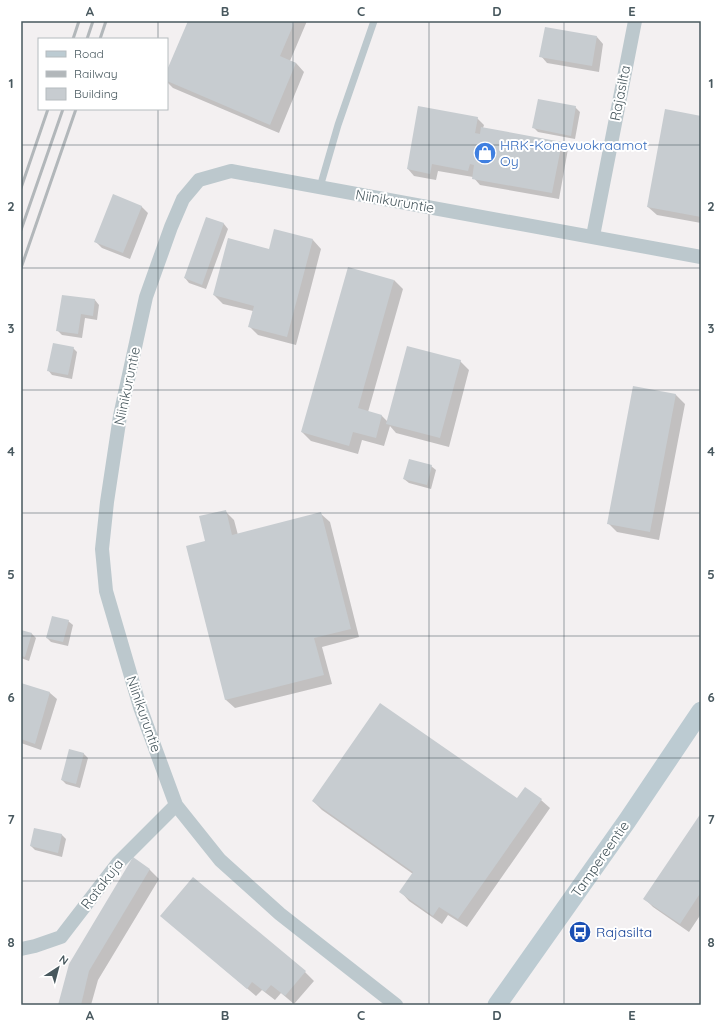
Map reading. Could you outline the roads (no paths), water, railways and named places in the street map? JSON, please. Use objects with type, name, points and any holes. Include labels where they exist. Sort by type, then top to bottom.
[{"type":"main road","name":"Tampereentie","points":[[497,1005],[627,821],[701,711]]},
{"type":"street","name":"Rajasilta","points":[[593,236],[635,21]]},
{"type":"street","name":"Niinikuruntie","points":[[396,1005],[280,914],[236,875],[220,860],[176,805],[140,707],[110,609],[106,591],[102,549],[107,502],[120,416],[146,298],[171,227],[183,199],[199,180],[231,171],[593,236],[701,257]]},
{"type":"street","name":"Ratakuja","points":[[21,949],[36,946],[61,937],[118,862],[176,805]]},
{"type":"lane","points":[[320,187],[338,125],[374,21]]},
{"type":"railway","points":[[73,38],[79,21]]},
{"type":"railway","points":[[87,38],[93,21]]},
{"type":"railway","points":[[100,38],[106,21]]},
{"type":"railway","points":[[21,188],[48,110]]},
{"type":"railway","points":[[21,230],[63,110]]},
{"type":"railway","points":[[21,268],[76,110]]},
{"type":"place","name":"HRK-Konevuokraamot Oy","points":[[485,153]]},
{"type":"place","name":"Rajasilta","points":[[580,932]]}]
